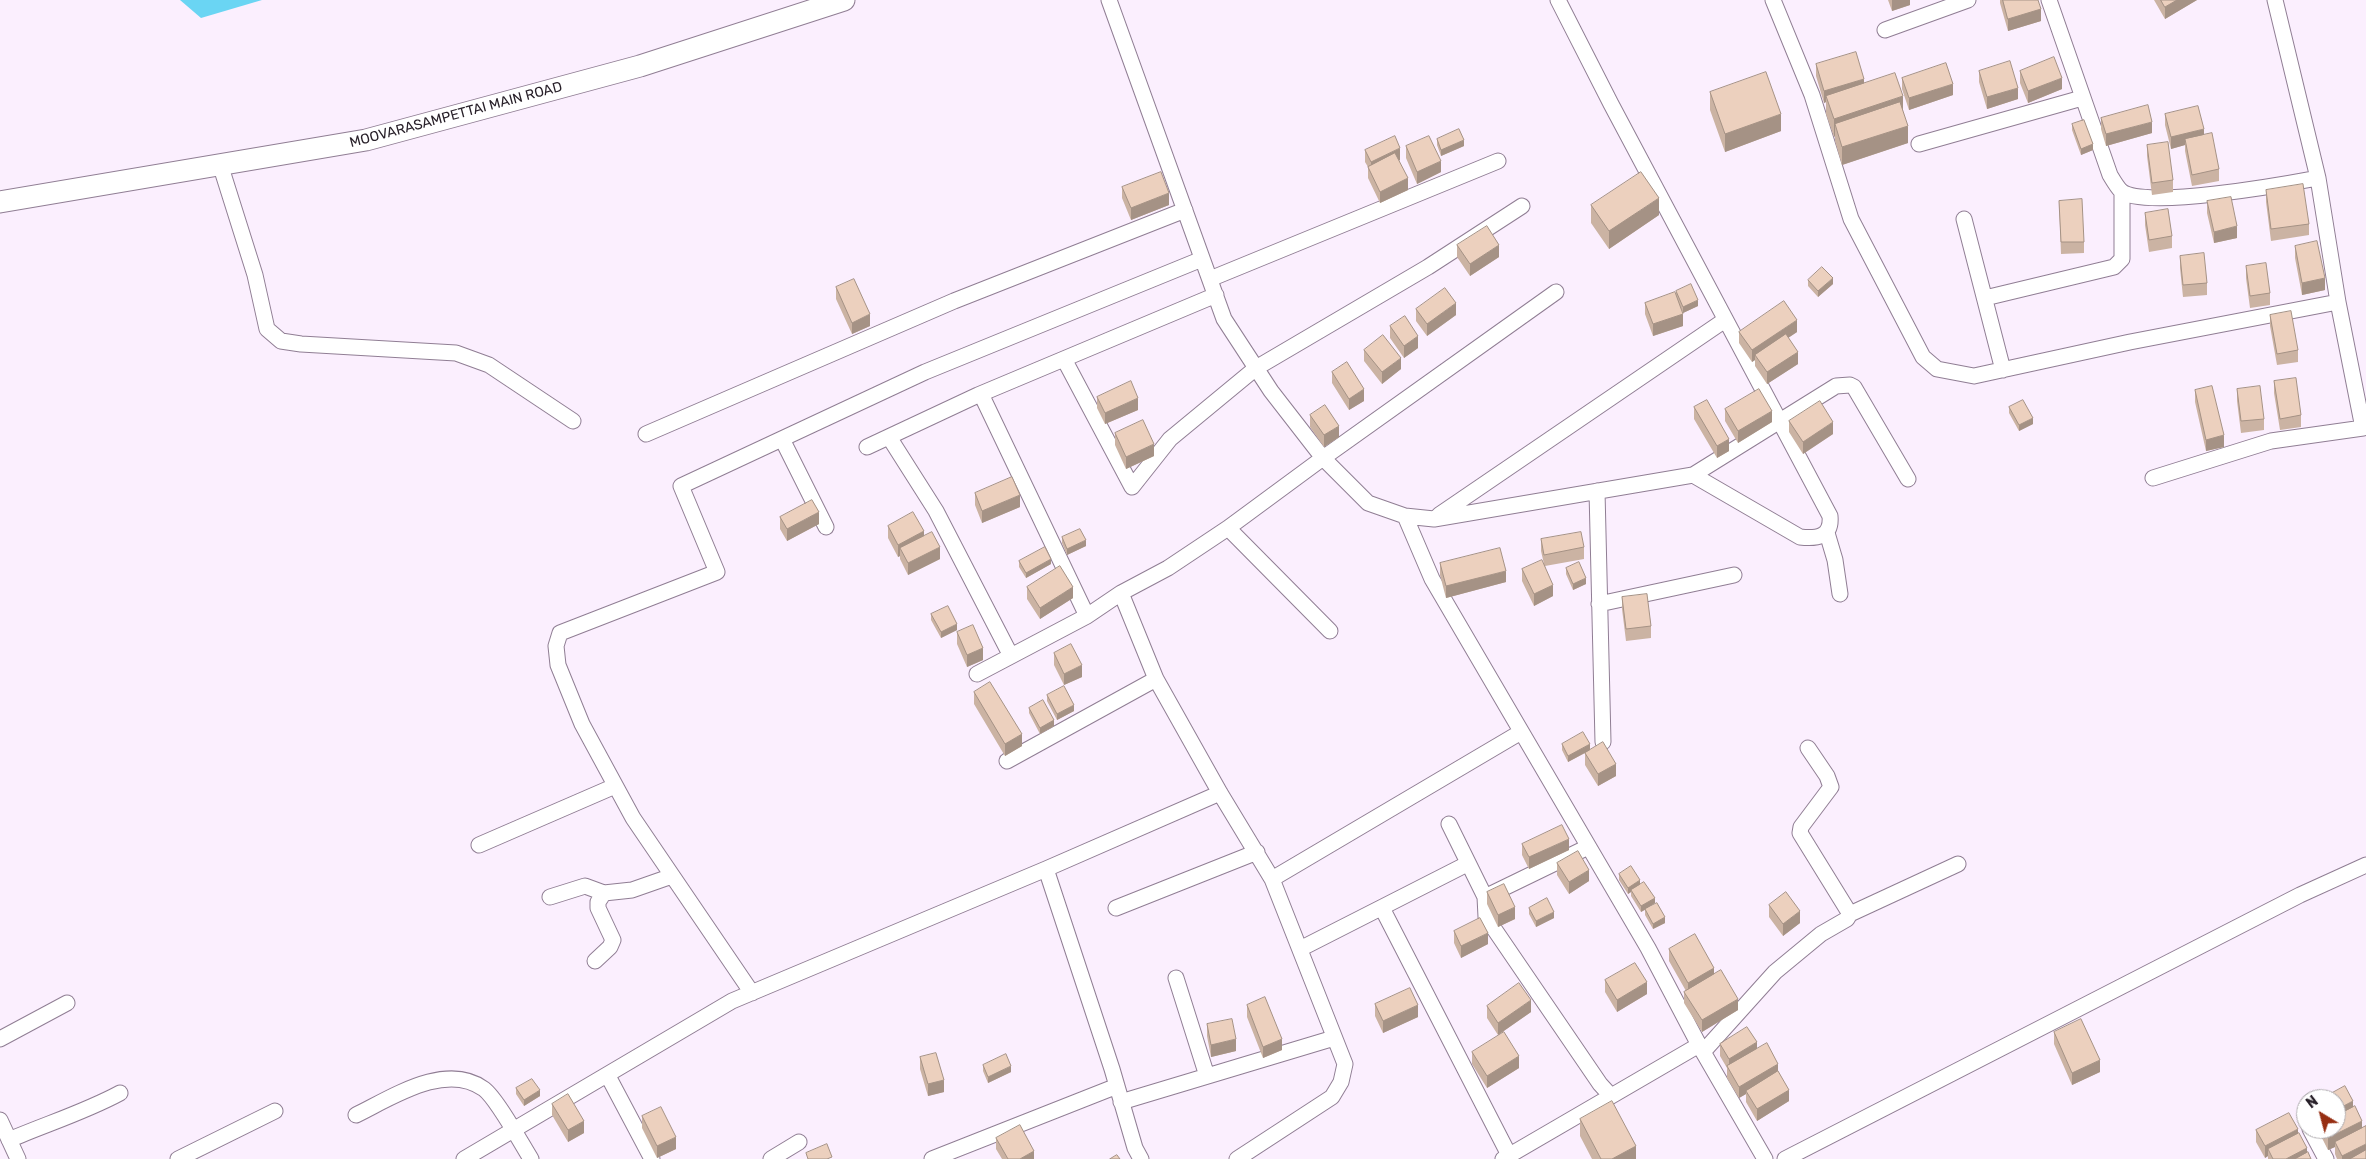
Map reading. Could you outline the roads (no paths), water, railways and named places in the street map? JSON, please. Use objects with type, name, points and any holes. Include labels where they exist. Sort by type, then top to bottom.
[{"type":"street","name":"MOOVARASAMPETTAI MAIN ROAD","points":[[0,202],[366,140],[640,66],[844,0]]},
{"type":"street","points":[[1109,0],[1224,319],[1271,391],[1323,458],[1368,503],[1405,516],[1434,519],[1693,476],[1836,386],[1850,385],[1854,387],[1908,479]]},
{"type":"street","points":[[1558,0],[1779,423],[1830,516],[1831,525],[1827,533],[1814,538],[1800,536],[1693,476]]},
{"type":"street","points":[[1774,0],[1812,94],[1851,219],[1923,357],[1937,369],[1974,376],[2130,342],[2338,302]]},
{"type":"street","points":[[1885,30],[1968,0]]},
{"type":"street","points":[[1984,298],[2114,267],[2122,259],[2122,192],[2110,175],[2049,0]]},
{"type":"street","points":[[2153,478],[2271,441],[2365,429],[2338,302],[2318,178],[2275,0]]},
{"type":"street","points":[[1919,144],[2082,98]]},
{"type":"street","points":[[1210,279],[1498,161]]},
{"type":"street","points":[[220,164],[255,275],[267,329],[273,337],[280,341],[300,344],[456,352],[489,365],[573,421]]},
{"type":"street","points":[[2122,192],[2143,198],[2227,194],[2318,178]]},
{"type":"street","points":[[1064,359],[1132,488],[1170,439],[1256,368],[1428,267],[1522,206]]},
{"type":"street","points":[[646,434],[954,301],[1185,210]]},
{"type":"street","points":[[1964,219],[2003,370]]},
{"type":"street","points":[[752,993],[633,818],[615,786],[582,724],[558,665],[556,646],[560,633],[717,572],[682,486],[926,372],[1202,259]]},
{"type":"street","points":[[977,674],[1087,616],[1121,593],[1168,568],[1228,528],[1556,292]]},
{"type":"street","points":[[867,447],[981,394],[1216,295]]},
{"type":"street","points":[[1434,519],[1725,320]]},
{"type":"street","points":[[981,394],[1087,616]]},
{"type":"street","points":[[889,437],[936,511],[1011,656]]},
{"type":"street","points":[[782,440],[826,527]]},
{"type":"street","points":[[1597,491],[1603,742]]},
{"type":"street","points":[[1405,516],[1432,579],[1648,948],[1701,1048],[1765,1159]]},
{"type":"street","points":[[1228,528],[1330,631]]},
{"type":"street","points":[[1827,533],[1835,560],[1840,594]]},
{"type":"street","points":[[1599,604],[1734,574]]},
{"type":"street","points":[[1121,593],[1156,679],[1220,793],[1272,879],[1345,1064],[1341,1082],[1332,1097],[1237,1159]]},
{"type":"street","points":[[1007,762],[1156,679]]},
{"type":"street","points":[[1272,879],[1521,732]]},
{"type":"street","points":[[1808,748],[1827,776],[1830,787],[1800,827],[1800,833],[1850,914]]},
{"type":"street","points":[[479,845],[615,786]]},
{"type":"street","points":[[464,1159],[608,1076],[732,1000],[1046,869],[1220,793]]},
{"type":"street","points":[[1449,824],[1467,864],[1485,897],[1486,917],[1600,1084],[1611,1096]]},
{"type":"street","points":[[1485,897],[1588,847]]},
{"type":"street","points":[[1116,908],[1257,852]]},
{"type":"street","points":[[1300,949],[1467,864]]},
{"type":"street","points":[[1382,908],[1506,1157],[1611,1096],[1701,1048],[1774,972],[1821,934],[1847,918],[1850,914],[1958,864]]},
{"type":"street","points":[[1786,1159],[2300,895],[2366,865]]},
{"type":"street","points":[[1046,869],[1117,1086],[1135,1148],[1141,1159]]},
{"type":"street","points":[[550,897],[585,886],[604,893],[632,890],[672,876]]},
{"type":"street","points":[[595,960],[610,947],[613,940],[598,908],[598,902],[604,893]]},
{"type":"street","points":[[1176,978],[1207,1076]]},
{"type":"street","points":[[0,1039],[67,1002]]},
{"type":"street","points":[[1121,1102],[1334,1038]]},
{"type":"street","points":[[608,1076],[652,1159]]},
{"type":"street","points":[[356,1115],[429,1080],[464,1079],[484,1089],[531,1159]]},
{"type":"street","points":[[932,1159],[1117,1086]]},
{"type":"street","points":[[9,1140],[64,1116],[98,1105],[120,1093]]},
{"type":"street","points":[[178,1159],[275,1111]]},
{"type":"street","points":[[0,1120],[18,1159]]},
{"type":"street","points":[[2315,1139],[2326,1159]]},
{"type":"street","points":[[771,1159],[799,1142]]},
{"type":"water","points":[[180,0],[262,0],[201,18]]}]
